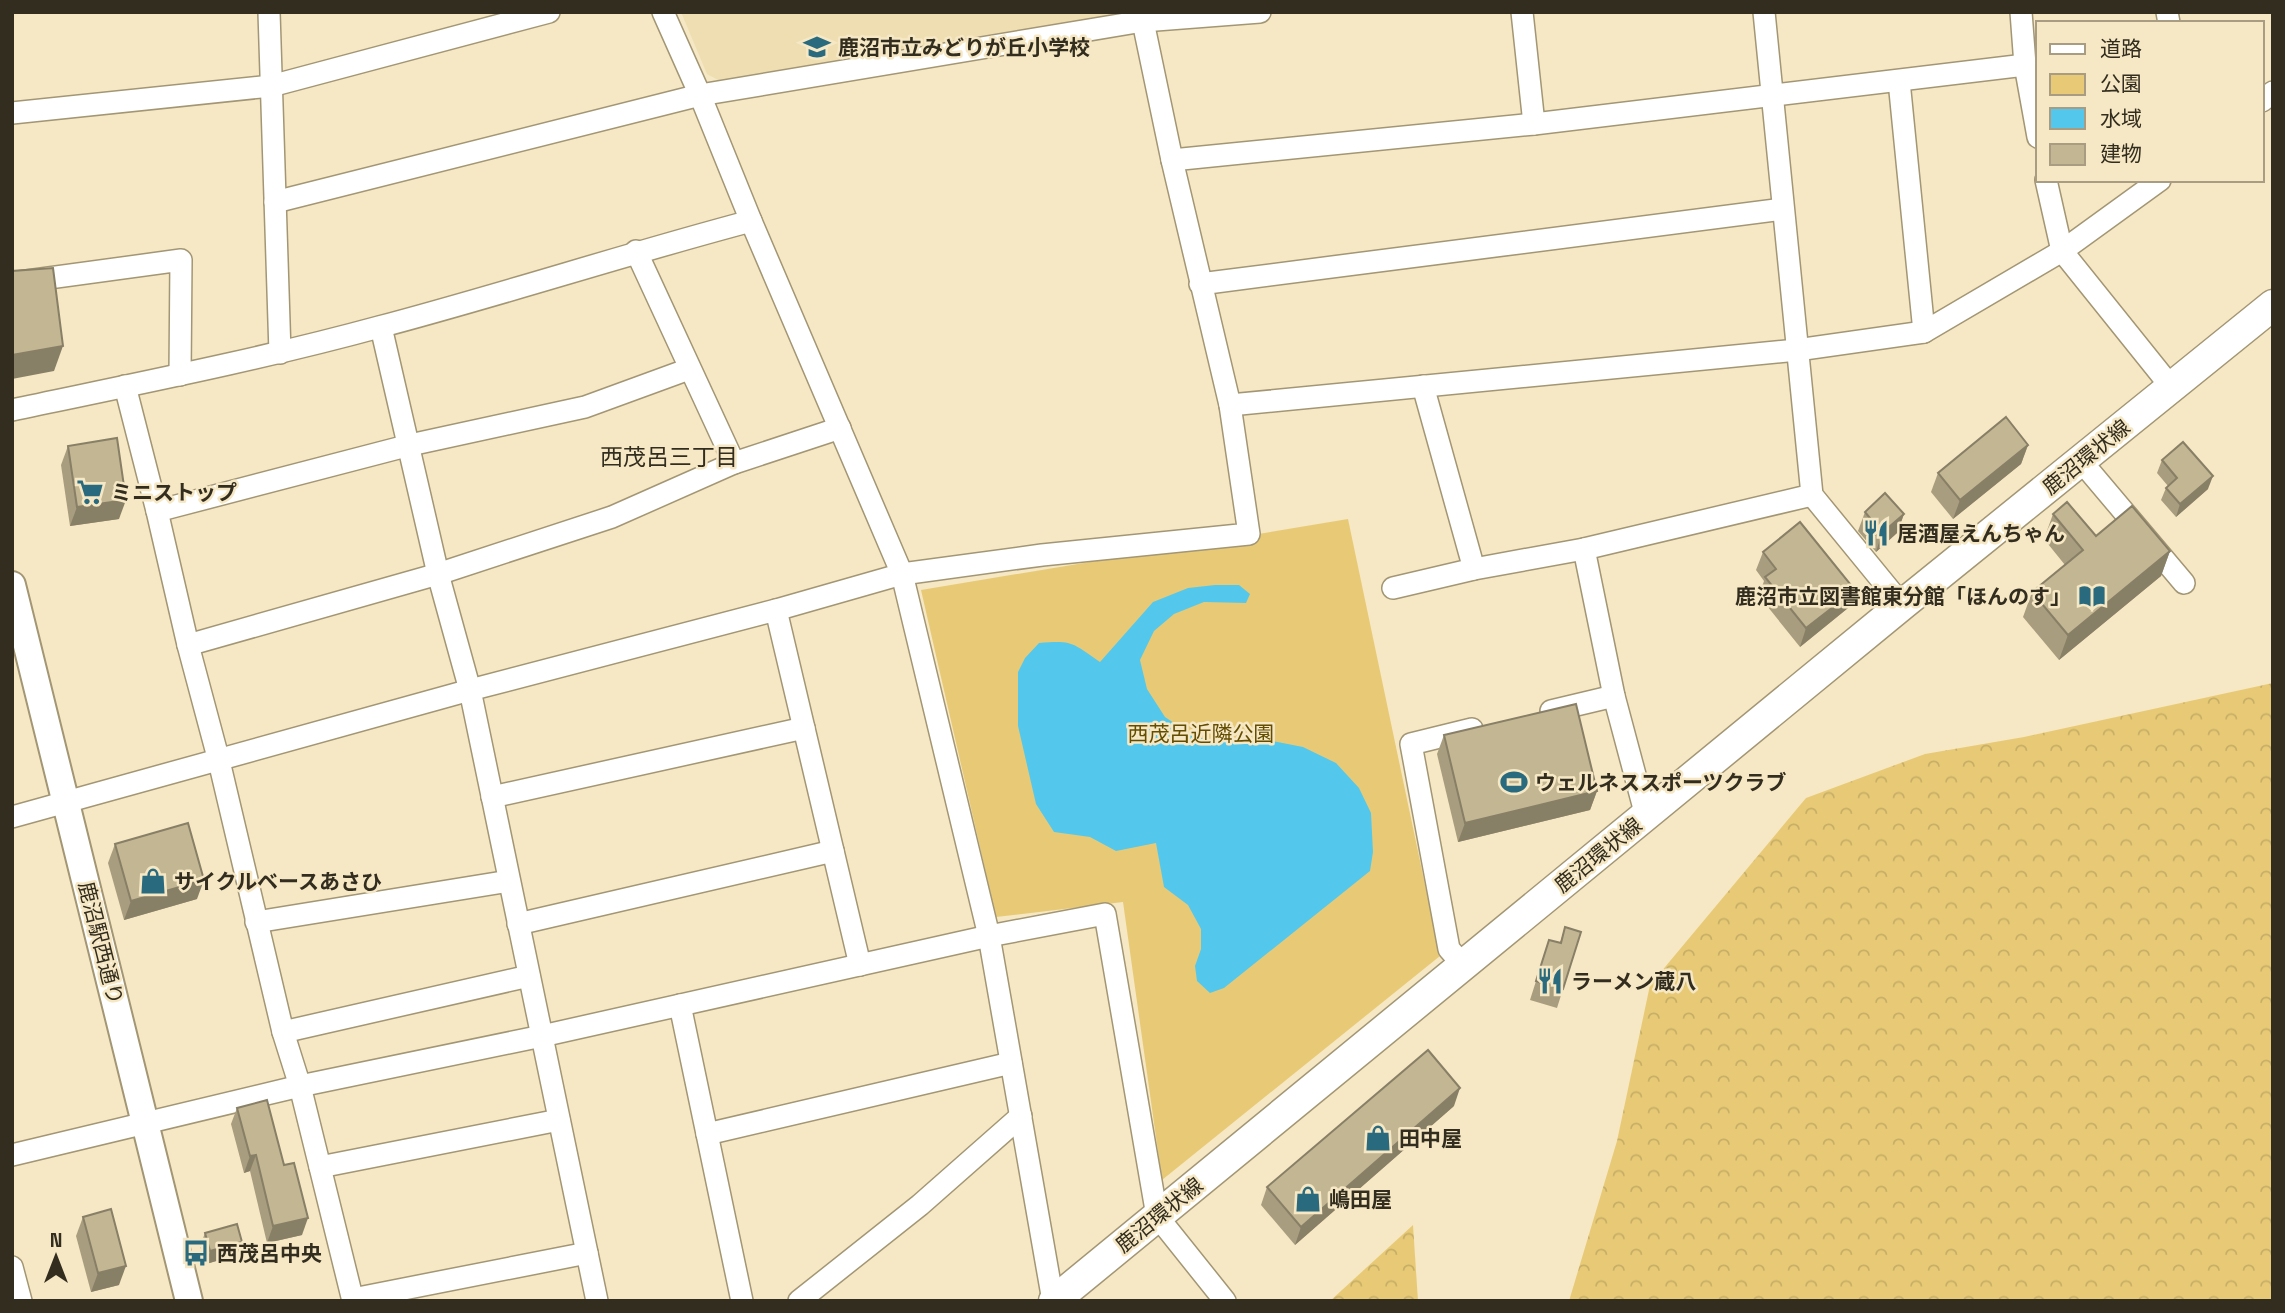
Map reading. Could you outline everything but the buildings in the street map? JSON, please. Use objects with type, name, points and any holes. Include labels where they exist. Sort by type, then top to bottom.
[{"type":"main road","name":"鹿沼環状線","points":[[1053,1301],[1902,605],[2273,305]]},
{"type":"street","points":[[269,12],[280,353]]},
{"type":"street","points":[[12,113],[271,86],[549,12]]},
{"type":"street","points":[[663,12],[902,574],[989,936],[1053,1301]]},
{"type":"street","points":[[275,202],[700,95],[1142,17],[1260,12]]},
{"type":"street","points":[[1522,12],[1534,124]]},
{"type":"street","points":[[1764,12],[1812,495],[1902,605]]},
{"type":"street","points":[[2021,12],[2025,65],[2036,126]]},
{"type":"street","points":[[12,817],[902,574],[1042,555],[1249,534],[1230,405],[1200,284],[1142,17]]},
{"type":"street","points":[[1172,160],[1534,124],[2025,65]]},
{"type":"street","points":[[1899,81],[1924,332]]},
{"type":"street","points":[[2046,182],[2062,251],[2172,388]]},
{"type":"street","points":[[1230,405],[1797,350],[1924,332],[2062,251],[2157,182]]},
{"type":"street","points":[[1200,284],[1783,209]]},
{"type":"street","points":[[12,410],[280,353],[381,327],[636,251],[751,220]]},
{"type":"street","points":[[636,251],[734,463]]},
{"type":"street","points":[[12,283],[181,260],[180,375]]},
{"type":"street","points":[[381,327],[438,575],[470,690],[597,1301]]},
{"type":"street","points":[[157,510],[410,445],[585,407],[689,369]]},
{"type":"street","points":[[1423,386],[1474,569]]},
{"type":"street","points":[[125,387],[219,761],[283,1032],[300,1086],[353,1300],[587,1253]]},
{"type":"street","points":[[188,645],[438,575],[612,517],[734,463],[840,428]]},
{"type":"street","points":[[2081,461],[2184,583]]},
{"type":"street","points":[[1393,588],[1474,569],[1584,549],[1812,495]]},
{"type":"street","points":[[1584,549],[1614,696],[1646,816]]},
{"type":"street","name":"鹿沼駅西通り","points":[[12,585],[189,1301]]},
{"type":"street","points":[[776,610],[860,965]]},
{"type":"street","points":[[1533,715],[1614,696]]},
{"type":"street","points":[[1464,965],[1449,949],[1411,744],[1492,725]]},
{"type":"street","points":[[492,797],[804,728]]},
{"type":"street","points":[[519,924],[833,851]]},
{"type":"street","points":[[256,922],[509,881]]},
{"type":"street","points":[[12,1155],[300,1086],[542,1036],[989,936],[1105,914],[1157,1216],[1225,1301]]},
{"type":"street","points":[[283,1032],[529,976]]},
{"type":"street","points":[[680,1005],[742,1301]]},
{"type":"street","points":[[707,1134],[1011,1063]]},
{"type":"street","points":[[799,1301],[920,1205],[1021,1116]]},
{"type":"street","points":[[320,1167],[559,1120]]},
{"type":"street","points":[[12,1267],[21,1301]]},
{"type":"shaded area","name":"鹿沼市立みどりが丘小学校","points":[[681,12],[1122,12],[1117,19],[720,81],[707,74]]},
{"type":"green space","name":"西茂呂近隣公園","points":[[1348,519],[1440,956],[1162,1180],[1123,902],[996,917],[921,590]]},
{"type":"green space","points":[[2273,683],[2273,1301],[1569,1301],[1617,1141],[1650,985],[1806,798],[1925,754],[2024,737]]},
{"type":"green space","points":[[1413,1225],[1418,1301],[1330,1301]]},
{"type":"water","points":[[1239,585],[1250,594],[1246,603],[1204,602],[1174,614],[1154,631],[1140,660],[1147,689],[1165,717],[1195,737],[1223,741],[1262,739],[1303,747],[1336,763],[1359,788],[1371,813],[1373,852],[1370,871],[1224,988],[1210,993],[1197,981],[1195,966],[1201,949],[1201,929],[1188,905],[1164,887],[1156,843],[1116,851],[1090,837],[1054,832],[1036,804],[1018,726],[1018,672],[1025,658],[1039,643],[1072,644],[1100,662],[1153,602],[1188,588]]},
{"type":"place","name":"鹿沼市立みどりが丘小学校","points":[[817,47]]},
{"type":"place","name":"ミニストップ","points":[[90,492]]},
{"type":"place","name":"居酒屋えんちゃん","points":[[1876,533]]},
{"type":"place","name":"鹿沼市立図書館東分館「ほんのす」","points":[[2092,596]]},
{"type":"place","name":"ウェルネススポーツクラブ","points":[[1514,782]]},
{"type":"place","name":"サイクルベースあさひ","points":[[153,881]]},
{"type":"place","name":"ラーメン蔵八","points":[[1550,981]]},
{"type":"place","name":"田中屋","points":[[1378,1138]]},
{"type":"place","name":"嶋田屋","points":[[1308,1199]]},
{"type":"place","name":"西茂呂中央","points":[[196,1253]]},
{"type":"district","name":"西茂呂三丁目","points":[[669,457]]}]
